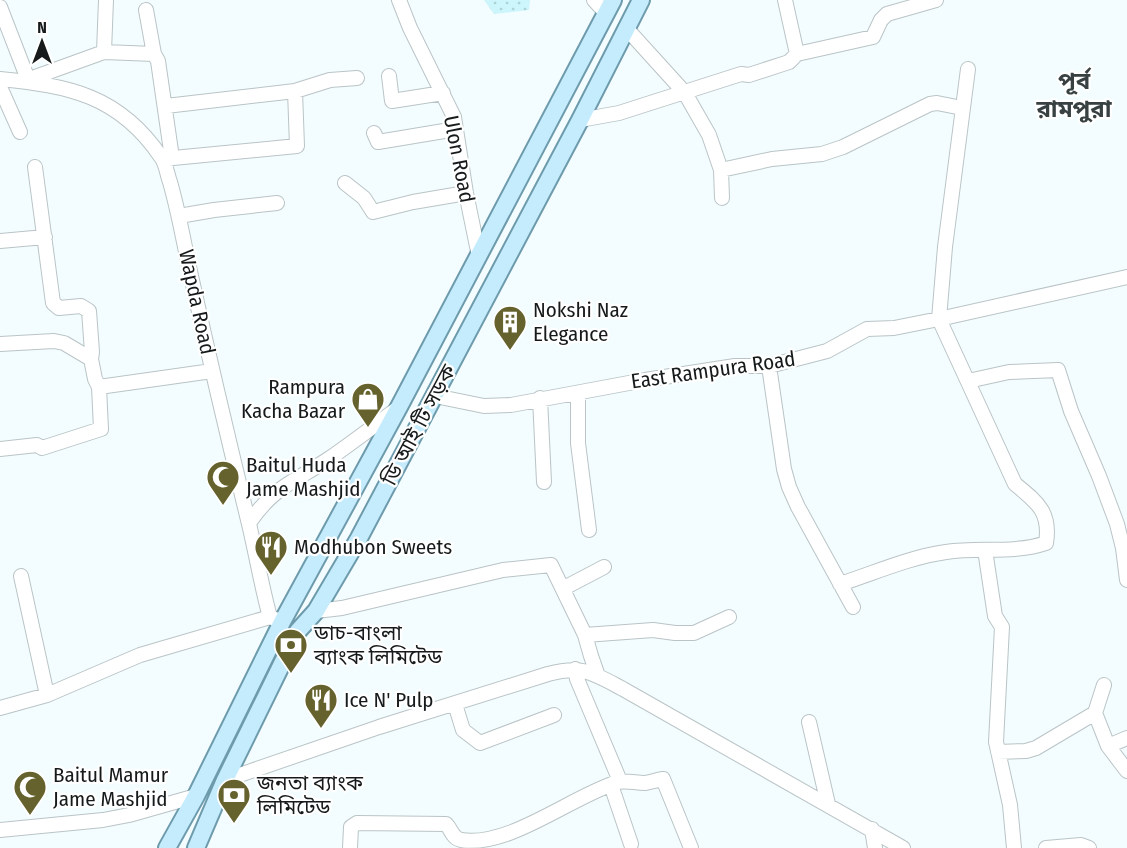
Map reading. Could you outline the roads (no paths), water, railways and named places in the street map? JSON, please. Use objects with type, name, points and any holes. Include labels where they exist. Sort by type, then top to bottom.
[{"type":"main road","name":"ডি আই টি সড়ক","points":[[196,848],[225,780],[298,631],[316,611],[435,396],[580,120],[639,0]]},
{"type":"main road","name":"ডি আই টি সড়ক","points":[[167,848],[196,796],[276,620],[399,407],[609,6]]},
{"type":"main road","points":[[276,620],[298,631]]},
{"type":"street","points":[[104,52],[106,0]]},
{"type":"street","name":"Ulon Road","points":[[399,0],[410,28],[454,117],[479,256]]},
{"type":"street","points":[[594,0],[609,6]]},
{"type":"street","points":[[785,0],[797,54]]},
{"type":"street","points":[[580,120],[619,113],[741,74],[749,75],[789,62],[797,54],[873,37],[881,20],[887,14],[936,0]]},
{"type":"street","points":[[0,7],[29,82],[35,77],[104,52],[154,54]]},
{"type":"street","points":[[147,10],[154,54],[159,61],[171,151],[163,159]]},
{"type":"street","points":[[626,28],[685,93],[708,135],[721,170],[722,198]]},
{"type":"street","points":[[840,584],[907,561],[944,552],[1037,546],[1046,543],[1048,530],[1046,518],[1038,501],[1016,484],[939,319],[968,69]]},
{"type":"street","points":[[389,76],[392,101],[443,93]]},
{"type":"street","points":[[166,106],[295,90],[330,80],[357,78]]},
{"type":"street","name":"Wapda Road","points":[[0,79],[29,82],[78,92],[111,106],[131,122],[163,159],[249,523],[259,576],[276,620]]},
{"type":"street","points":[[0,87],[20,132]]},
{"type":"street","points":[[163,159],[297,146],[295,90]]},
{"type":"street","points":[[721,170],[772,159],[822,153],[843,147],[930,104],[937,103],[962,108]]},
{"type":"street","points":[[374,133],[378,142],[456,129]]},
{"type":"street","points":[[0,449],[38,445],[42,448],[101,429],[97,383],[91,359],[89,311],[81,306],[59,308],[53,303],[35,166]]},
{"type":"street","points":[[345,183],[364,198],[373,212],[466,193]]},
{"type":"street","points":[[178,216],[277,203]]},
{"type":"street","points":[[0,241],[45,237]]},
{"type":"street","name":"East Rampura Road","points":[[435,396],[484,406],[511,405],[540,398],[735,366],[769,366],[827,351],[867,329],[939,319],[1127,277]]},
{"type":"street","points":[[0,344],[54,341],[64,343],[91,359]]},
{"type":"street","points":[[769,366],[784,469],[789,487],[853,607]]},
{"type":"street","points":[[968,381],[1009,372],[1058,370],[1071,411],[1117,524],[1127,580]]},
{"type":"street","points":[[97,383],[212,372]]},
{"type":"street","points":[[578,393],[578,443],[589,530]]},
{"type":"street","points":[[540,398],[544,482]]},
{"type":"street","points":[[249,523],[260,507],[283,486],[329,459],[399,407]]},
{"type":"street","points":[[985,550],[995,616],[1002,627],[996,742],[1010,805],[1014,848]]},
{"type":"street","points":[[316,611],[342,609],[502,570],[551,565],[585,635],[598,676]]},
{"type":"street","points":[[564,588],[604,567]]},
{"type":"street","points":[[21,576],[47,694]]},
{"type":"street","points":[[585,635],[654,630],[694,633],[729,617]]},
{"type":"street","points":[[0,708],[47,694],[140,656],[276,620]]},
{"type":"street","points":[[225,780],[379,727],[548,674],[575,669],[598,676],[903,848]]},
{"type":"street","points":[[575,669],[615,783],[632,844]]},
{"type":"street","points":[[1104,685],[1095,713],[1108,746],[1127,771]]},
{"type":"street","points":[[455,704],[464,730],[480,743],[554,715]]},
{"type":"street","points":[[998,752],[1026,751],[1036,748],[1095,713]]},
{"type":"street","points":[[809,722],[828,804]]},
{"type":"street","points":[[1108,746],[1127,738]]},
{"type":"street","points":[[350,848],[351,827],[357,823],[446,824],[459,840],[480,841],[498,838],[537,824],[573,801],[615,783],[644,783],[663,779],[690,848]]},
{"type":"street","points":[[0,830],[103,820],[196,796]]},
{"type":"street","points":[[872,830],[875,848]]},
{"type":"street","points":[[1046,848],[1081,845],[1089,848]]},
{"type":"place","name":"Nokshi Naz Elegance","points":[[510,351]]},
{"type":"place","name":"Rampura Kacha Bazar","points":[[368,428]]},
{"type":"place","name":"Baitul Huda Jame Mashjid","points":[[223,506]]},
{"type":"place","name":"Modhubon Sweets","points":[[271,576]]},
{"type":"place","name":"ডাচ-বাংলা ব্যাংক লিমিটেড","points":[[291,674]]},
{"type":"place","name":"Ice N' Pulp","points":[[321,729]]},
{"type":"place","name":"Baitul Mamur Jame Mashjid","points":[[30,816]]},
{"type":"place","name":"জনতা ব্যাংক লিমিটেড","points":[[234,824]]},
{"type":"district","name":"পূর্ব রামপুরা","points":[[1074,95]]}]
